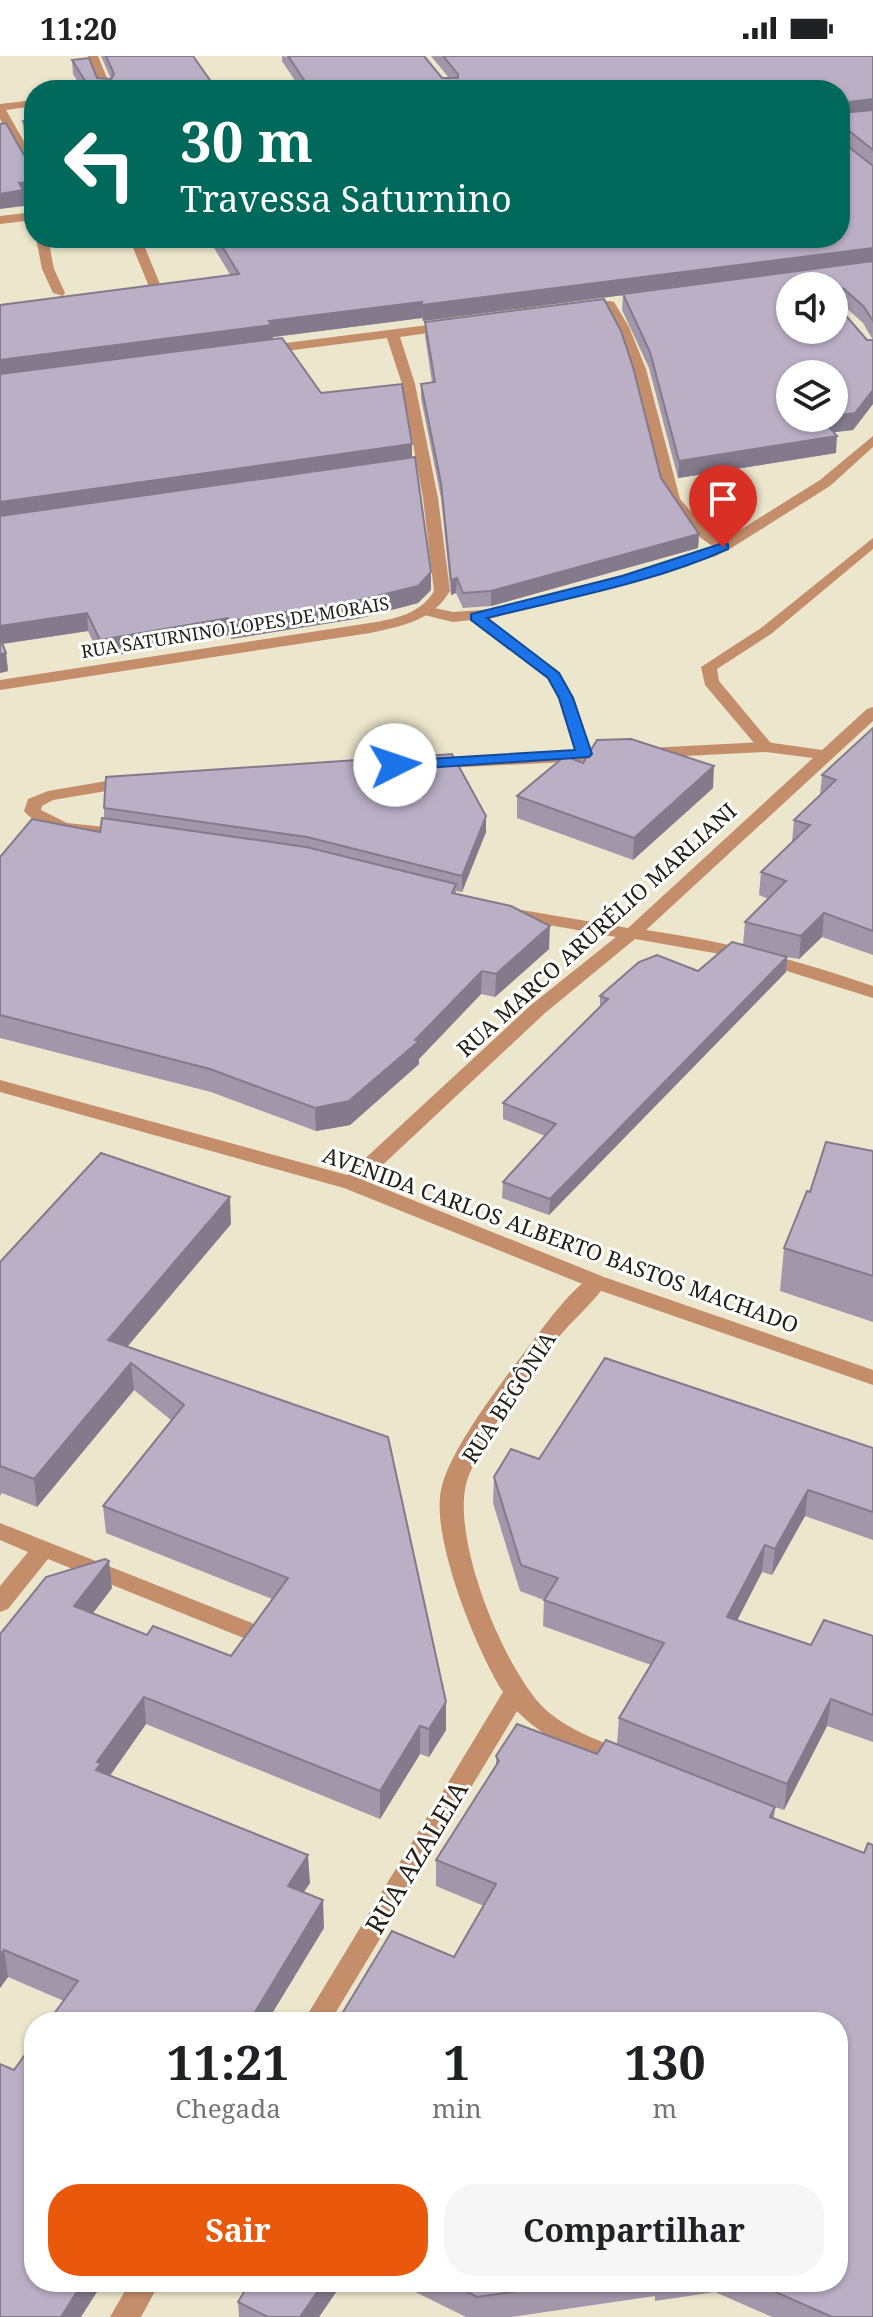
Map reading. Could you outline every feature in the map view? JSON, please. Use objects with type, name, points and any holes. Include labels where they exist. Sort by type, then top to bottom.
[{"type":"street","points":[[93,56],[102,80]]},
{"type":"street","points":[[24,104],[0,108],[24,151]]},
{"type":"street","points":[[0,220],[24,217]]},
{"type":"street","points":[[44,248],[48,269],[59,293]]},
{"type":"street","points":[[139,248],[156,289]]},
{"type":"street","points":[[562,311],[624,303]]},
{"type":"street","points":[[609,305],[623,327],[639,369],[673,500],[697,527],[723,547]]},
{"type":"street","points":[[243,353],[470,324]]},
{"type":"street","points":[[392,334],[409,377],[417,467],[431,487],[442,591],[438,601],[425,611]]},
{"type":"street","points":[[425,611],[453,617],[476,617],[696,559],[723,547],[825,483],[873,440]]},
{"type":"street","points":[[766,747],[711,682],[709,667],[766,631],[873,542]]},
{"type":"street","name":"RUA SATURNINO LOPES DE MORAIS","points":[[0,685],[326,636],[394,623],[425,611]]},
{"type":"street","points":[[476,617],[554,676],[570,708],[584,754]]},
{"type":"street","name":"RUA MARCO ARURÉLIO MARLIANI","points":[[351,1183],[538,1009],[631,934],[873,712]]},
{"type":"street","points":[[348,768],[766,747],[823,755]]},
{"type":"street","points":[[142,836],[58,826],[39,819],[32,811],[34,803],[48,796],[144,781]]},
{"type":"street","points":[[486,907],[540,920],[711,945],[807,969],[873,992]]},
{"type":"street","name":"AVENIDA CARLOS ALBERTO BASTOS MACHADO","points":[[0,1086],[351,1183],[597,1282],[873,1378]]},
{"type":"street","name":"RUA BEGÔNIA","points":[[597,1282],[558,1320],[514,1380],[469,1452],[452,1490],[450,1519],[496,1657],[516,1692],[541,1720],[575,1741],[648,1771]]},
{"type":"street","points":[[0,1531],[244,1629]]},
{"type":"street","points":[[0,1603],[43,1549]]},
{"type":"street","name":"RUA AZALEIA","points":[[322,2012],[516,1692]]},
{"type":"street","points":[[125,2317],[140,2292]]},
{"type":"building","points":[[106,56],[193,56],[210,80],[85,80],[72,60],[89,58],[97,78],[111,79],[114,74]]},
{"type":"building","points":[[288,56],[424,56],[442,78],[458,78],[443,56],[873,56],[873,99],[850,102],[850,80],[304,80]]},
{"type":"building","points":[[873,110],[873,150],[850,132],[850,112]]},
{"type":"building","points":[[6,123],[24,155],[24,183],[19,183],[23,190],[0,194],[0,124]]},
{"type":"building","points":[[850,148],[873,166],[873,248],[422,305],[422,302],[269,321],[272,325],[0,360],[0,305],[239,274],[223,248],[850,248]]},
{"type":"building","points":[[873,261],[873,321],[864,307],[848,293],[848,272],[790,272]]},
{"type":"building","points":[[776,274],[776,344],[848,344],[848,318],[867,340],[873,340],[873,390],[855,413],[848,414],[848,360],[776,360],[776,432],[833,432],[837,436],[679,461],[650,352],[623,294]]},
{"type":"building","points":[[604,299],[621,331],[633,367],[661,478],[699,534],[491,591],[463,593],[457,578],[451,580],[441,483],[421,384],[435,382],[425,322]]},
{"type":"building","points":[[282,338],[321,393],[402,384],[412,444],[0,502],[0,374]]},
{"type":"building","points":[[415,457],[431,572],[418,586],[360,600],[100,640],[87,613],[0,626],[0,516]]},
{"type":"building","points":[[0,638],[6,653],[0,654]]},
{"type":"building","points":[[873,728],[873,931],[824,913],[801,936],[745,922],[786,881],[761,872],[810,825],[794,820],[836,780],[822,775]]},
{"type":"building","points":[[631,739],[714,766],[634,838],[517,796],[565,756],[583,763],[597,740]]},
{"type":"building","points":[[452,754],[486,816],[462,876],[307,837],[104,808],[106,777],[372,759],[421,773],[416,757]]},
{"type":"building","points":[[102,818],[306,847],[456,884],[452,893],[511,906],[550,926],[496,974],[482,971],[415,1040],[419,1041],[349,1101],[315,1108],[210,1069],[0,1015],[0,857],[32,819],[100,832]]},
{"type":"building","points":[[732,942],[787,957],[550,1199],[503,1182],[556,1124],[503,1103],[608,999],[600,996],[639,962],[657,955],[698,971]]},
{"type":"building","points":[[826,1142],[873,1151],[873,1276],[784,1248],[807,1191],[810,1192]]},
{"type":"building","points":[[101,1153],[230,1197],[108,1340],[388,1437],[446,1702],[429,1729],[420,1726],[380,1791],[144,1697],[97,1762],[101,1763],[96,1770],[308,1855],[288,1886],[323,1900],[255,2012],[55,2012],[78,1981],[4,1950],[0,1955],[0,1634],[46,1577],[105,1559],[109,1561],[74,1606],[147,1635],[153,1626],[231,1656],[288,1578],[103,1506],[184,1405],[131,1363],[34,1479],[0,1466],[0,1262]]},
{"type":"building","points":[[605,1358],[873,1448],[873,1512],[808,1490],[775,1549],[765,1545],[727,1617],[811,1645],[824,1620],[873,1636],[873,1715],[831,1699],[787,1784],[619,1718],[664,1643],[544,1600],[558,1578],[521,1565],[494,1477],[511,1449],[539,1459]]},
{"type":"building","points":[[517,1724],[597,1754],[606,1740],[775,1807],[770,1817],[864,1853],[868,1843],[873,1845],[873,2317],[832,2317],[776,2292],[848,2292],[848,2012],[343,2012],[392,1931],[454,1957],[496,1884],[436,1860],[499,1761],[496,1756]]},
{"type":"building","points":[[24,2056],[24,2292],[77,2292],[61,2317],[0,2317],[0,2064],[14,2070]]},
{"type":"building","points":[[244,2292],[317,2292],[300,2317],[268,2317],[238,2302]]},
{"type":"building","points":[[467,2292],[512,2292],[477,2297]]},
{"type":"route","points":[[395,765],[584,754],[581,736],[554,676],[476,617],[627,579],[696,559],[723,547]]}]
